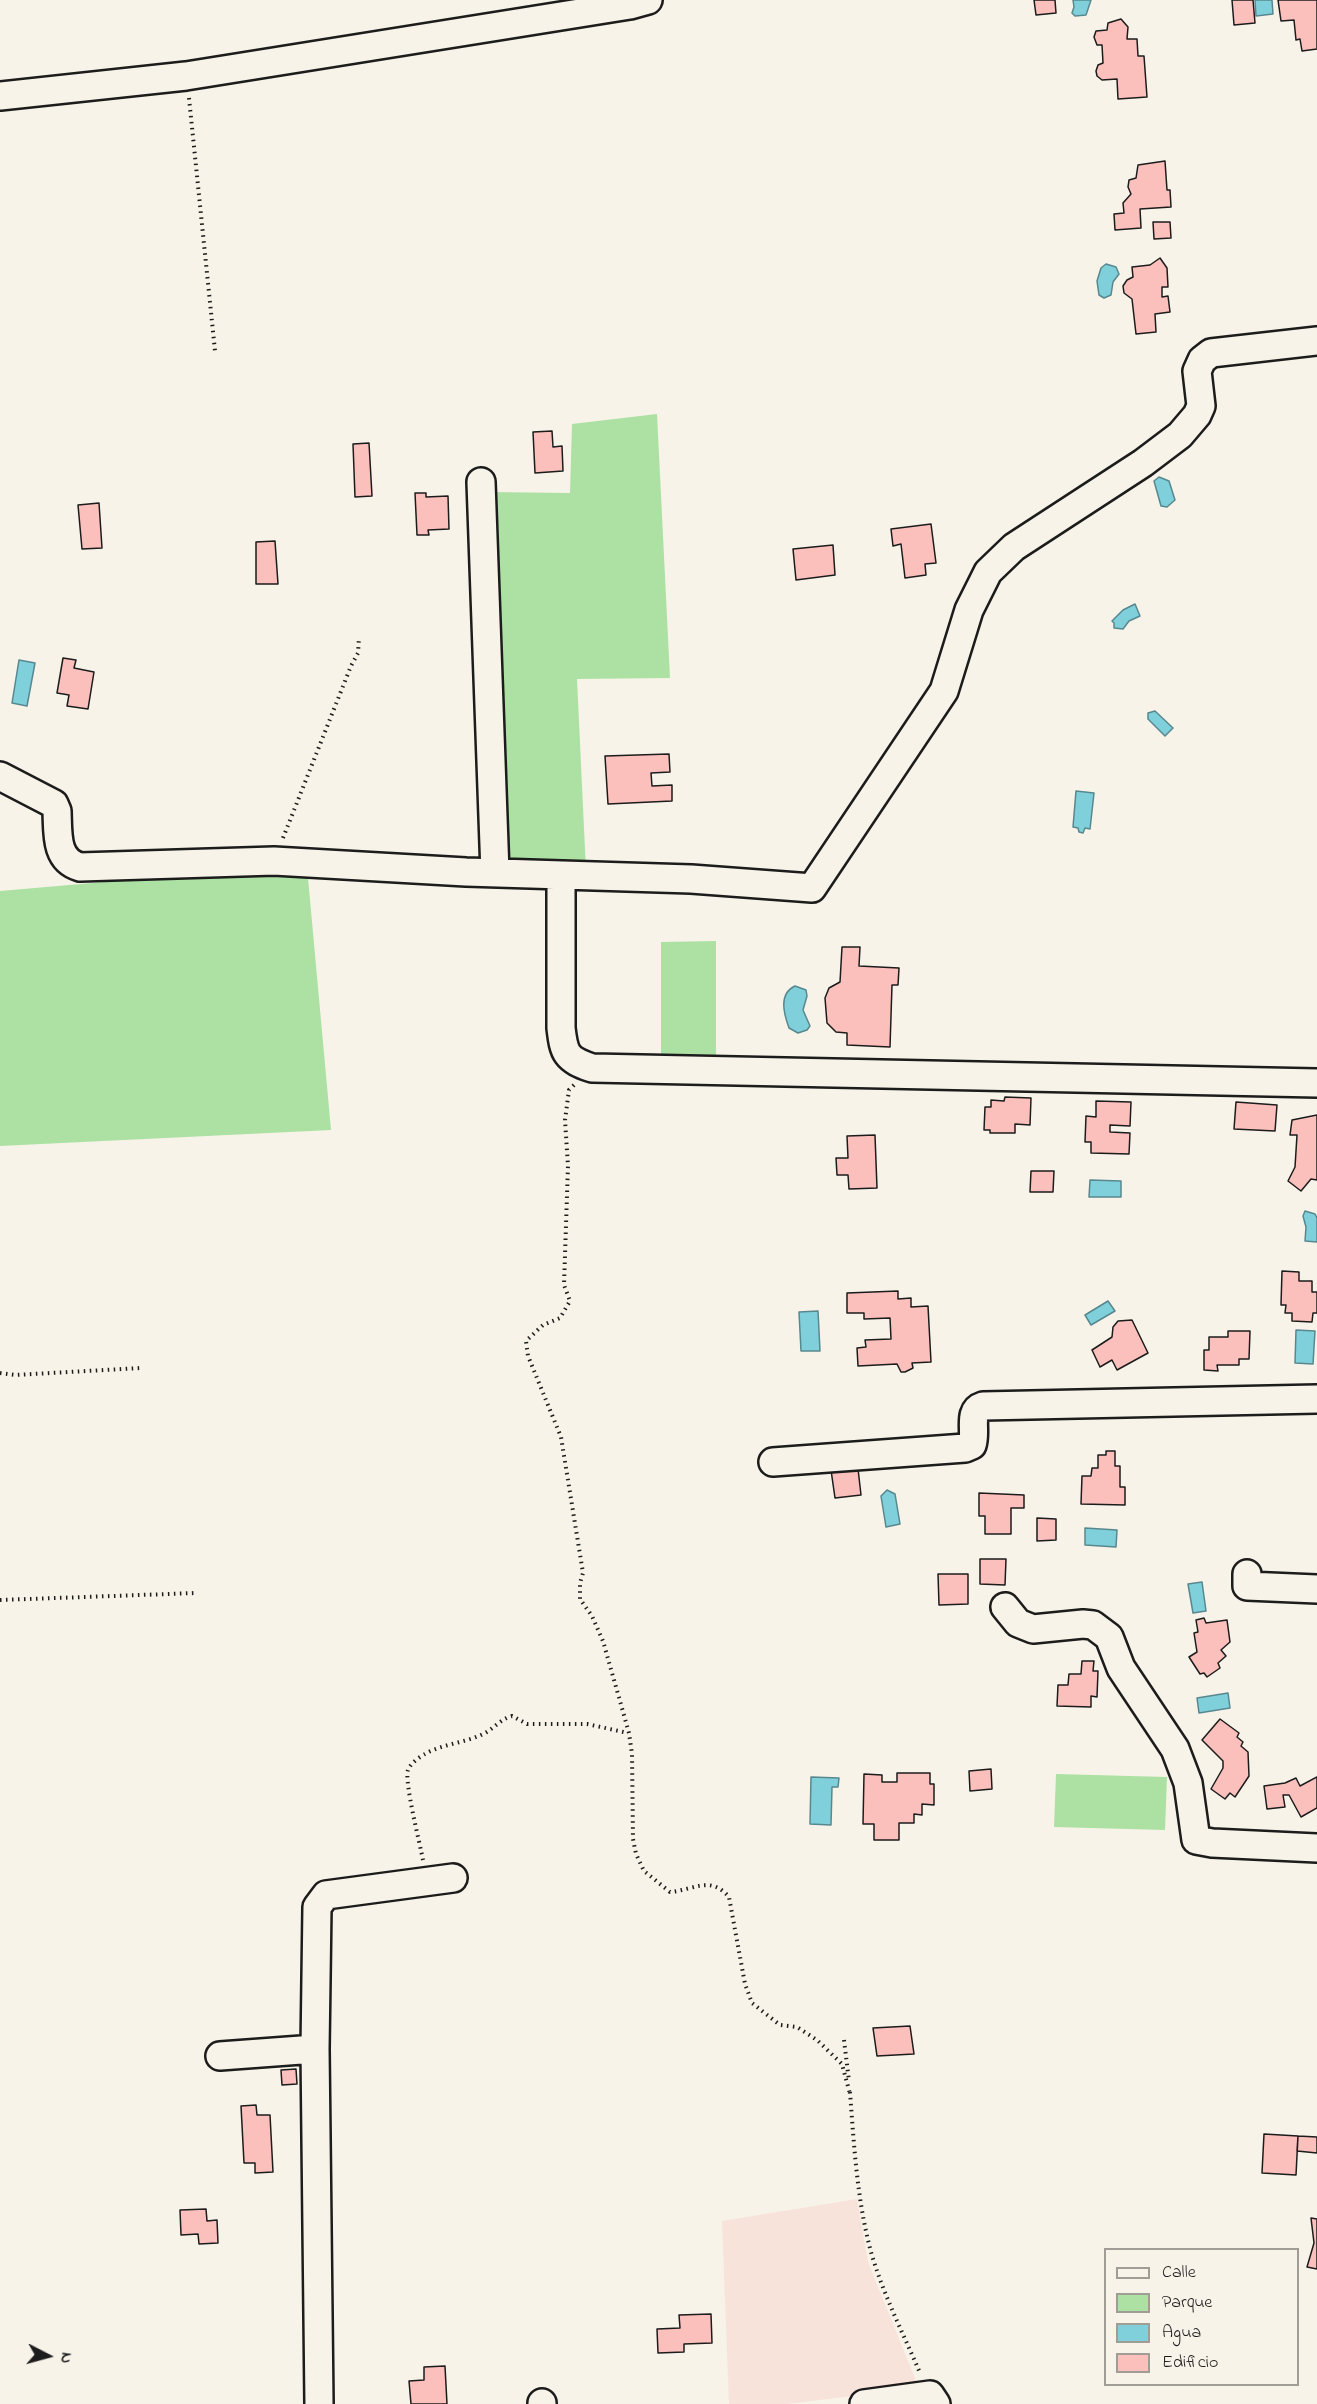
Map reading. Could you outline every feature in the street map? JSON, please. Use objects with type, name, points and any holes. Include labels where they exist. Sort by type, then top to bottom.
[{"type":"lane","points":[[0,96],[186,76],[606,9],[648,0]]},
{"type":"lane","points":[[0,776],[54,804],[57,811],[62,856],[69,864],[80,867],[274,861],[495,873],[691,879],[812,888],[944,691],[969,610],[988,572],[1014,547],[1143,463],[1180,435],[1197,415],[1201,406],[1197,372],[1202,360],[1210,353],[1317,341]]},
{"type":"lane","points":[[481,482],[495,873]]},
{"type":"lane","points":[[561,875],[561,1028],[564,1049],[571,1059],[592,1068],[1317,1083]]},
{"type":"lane","points":[[773,1462],[965,1448],[972,1445],[974,1438],[974,1412],[976,1408],[983,1407],[1317,1399]]},
{"type":"lane","points":[[1247,1574],[1247,1586],[1317,1589]]},
{"type":"lane","points":[[1005,1607],[1018,1623],[1033,1629],[1083,1624],[1093,1625],[1109,1636],[1121,1668],[1175,1749],[1188,1783],[1196,1840],[1212,1843],[1317,1848]]},
{"type":"lane","points":[[319,2404],[315,2049],[317,1907],[326,1895],[440,1879]]},
{"type":"lane","points":[[220,2056],[315,2049]]},
{"type":"lane","points":[[864,2404],[933,2400]]},
{"type":"path","points":[[186,76],[215,351]]},
{"type":"path","points":[[274,861],[358,653],[359,638]]},
{"type":"path","points":[[592,1068],[569,1090],[565,1120],[568,1166],[564,1285],[570,1301],[560,1318],[543,1325],[525,1341],[528,1356],[561,1437],[583,1573],[580,1583],[580,1599],[592,1616],[603,1641],[628,1733],[632,1754],[633,1839],[636,1854],[644,1871],[670,1892],[708,1884],[721,1887],[729,1896],[745,1984],[752,2003],[780,2025],[797,2027],[817,2040],[842,2064],[850,2094]]},
{"type":"path","points":[[0,1373],[15,1375],[140,1368]]},
{"type":"path","points":[[0,1600],[196,1593]]},
{"type":"path","points":[[440,1879],[408,1791],[407,1772],[410,1766],[425,1754],[461,1740],[482,1735],[505,1718],[512,1716],[527,1724],[587,1724],[628,1733]]},
{"type":"path","points":[[844,2040],[859,2184],[872,2255],[885,2291],[933,2400]]},
{"type":"shaded area","points":[[857,2199],[868,2262],[919,2388],[787,2404],[729,2404],[722,2221]]},
{"type":"green space","points":[[657,414],[670,678],[577,679],[586,871],[508,861],[489,492],[570,493],[572,424]]},
{"type":"green space","points":[[271,872],[308,878],[331,1130],[0,1146],[0,891],[185,875]]},
{"type":"green space","points":[[716,941],[716,1055],[661,1055],[661,942]]},
{"type":"green space","points":[[1056,1774],[1167,1777],[1165,1830],[1054,1827]]},
{"type":"water","points":[[1073,0],[1091,0],[1086,15],[1075,16],[1072,13]]},
{"type":"water","points":[[1255,0],[1272,0],[1273,14],[1256,16]]},
{"type":"water","points":[[1106,264],[1116,267],[1119,274],[1113,282],[1111,295],[1104,298],[1099,295],[1097,281],[1101,268]]},
{"type":"water","points":[[1159,477],[1169,481],[1175,500],[1167,507],[1161,506],[1154,481]]},
{"type":"water","points":[[1135,604],[1140,616],[1129,621],[1123,629],[1114,628],[1112,621],[1123,610]]},
{"type":"water","points":[[19,660],[35,663],[27,706],[12,703]]},
{"type":"water","points":[[1155,711],[1173,728],[1165,736],[1148,719],[1148,713]]},
{"type":"water","points":[[1076,791],[1094,793],[1090,829],[1085,828],[1083,833],[1073,827]]},
{"type":"water","points":[[795,986],[806,990],[807,996],[803,1010],[810,1026],[807,1030],[798,1033],[789,1028],[784,1005],[786,994]]},
{"type":"water","points":[[1090,1180],[1121,1181],[1121,1197],[1089,1197]]},
{"type":"water","points":[[1305,1211],[1315,1214],[1317,1218],[1317,1242],[1305,1241],[1306,1227],[1303,1216]]},
{"type":"water","points":[[1108,1301],[1115,1311],[1091,1325],[1085,1315]]},
{"type":"water","points":[[818,1311],[820,1351],[801,1351],[799,1312]]},
{"type":"water","points":[[1296,1330],[1315,1331],[1313,1364],[1295,1363]]},
{"type":"water","points":[[887,1490],[895,1494],[900,1524],[886,1527],[881,1496]]},
{"type":"water","points":[[1085,1528],[1117,1530],[1116,1547],[1085,1545]]},
{"type":"water","points":[[1202,1582],[1206,1611],[1193,1613],[1188,1584]]},
{"type":"water","points":[[1228,1693],[1230,1708],[1199,1713],[1197,1698]]},
{"type":"water","points":[[811,1777],[839,1778],[838,1787],[832,1787],[831,1825],[810,1824]]},
{"type":"building","points":[[1034,0],[1055,0],[1056,13],[1036,15]]},
{"type":"building","points":[[1232,0],[1253,0],[1255,23],[1234,25]]},
{"type":"building","points":[[1278,0],[1317,0],[1317,49],[1302,51],[1300,39],[1296,40],[1294,20],[1281,21]]},
{"type":"building","points":[[1121,19],[1128,27],[1127,39],[1137,39],[1138,56],[1144,56],[1147,97],[1118,99],[1117,79],[1102,80],[1097,76],[1098,65],[1103,63],[1102,45],[1097,45],[1094,37],[1096,31],[1107,30],[1108,23]]},
{"type":"building","points":[[1165,161],[1171,207],[1140,209],[1141,228],[1115,230],[1114,214],[1124,213],[1123,203],[1131,194],[1128,187],[1129,180],[1136,178],[1138,165]]},
{"type":"building","points":[[1153,222],[1170,222],[1171,238],[1154,239]]},
{"type":"building","points":[[1160,258],[1167,268],[1168,287],[1162,287],[1162,297],[1168,296],[1170,312],[1155,314],[1156,332],[1136,334],[1132,299],[1124,293],[1123,286],[1133,277],[1132,267],[1150,265]]},
{"type":"building","points":[[552,431],[553,447],[562,446],[563,471],[535,473],[533,432]]},
{"type":"building","points":[[369,443],[372,496],[355,497],[353,444]]},
{"type":"building","points":[[415,493],[426,493],[426,497],[448,496],[449,529],[428,530],[429,535],[417,535]]},
{"type":"building","points":[[99,503],[102,548],[82,549],[78,505]]},
{"type":"building","points":[[931,524],[936,563],[925,564],[926,575],[905,578],[901,544],[893,546],[891,529]]},
{"type":"building","points":[[275,541],[278,584],[256,584],[256,542]]},
{"type":"building","points":[[833,545],[835,575],[796,580],[793,549]]},
{"type":"building","points":[[63,658],[76,660],[74,668],[94,672],[88,709],[67,706],[69,695],[57,693]]},
{"type":"building","points":[[669,754],[670,772],[651,773],[652,786],[672,785],[672,801],[608,804],[605,756]]},
{"type":"building","points":[[842,947],[860,947],[859,966],[899,968],[898,985],[892,985],[890,1047],[847,1045],[847,1033],[836,1032],[827,1023],[825,998],[829,988],[840,982]]},
{"type":"building","points":[[1005,1097],[1031,1098],[1030,1125],[1015,1124],[1015,1133],[990,1133],[990,1130],[984,1130],[985,1107],[991,1107],[991,1100],[1004,1101]]},
{"type":"building","points":[[1096,1101],[1131,1102],[1130,1126],[1110,1125],[1110,1132],[1130,1133],[1129,1154],[1091,1153],[1091,1142],[1085,1142],[1086,1116],[1096,1117]]},
{"type":"building","points":[[1236,1102],[1277,1105],[1275,1131],[1234,1129]]},
{"type":"building","points":[[1317,1115],[1317,1180],[1311,1179],[1301,1191],[1288,1181],[1295,1167],[1297,1135],[1290,1135],[1292,1120]]},
{"type":"building","points":[[875,1135],[877,1188],[849,1189],[848,1175],[837,1175],[836,1158],[848,1158],[847,1136]]},
{"type":"building","points":[[1031,1171],[1054,1171],[1053,1192],[1030,1192]]},
{"type":"building","points":[[1282,1271],[1299,1272],[1299,1281],[1312,1281],[1312,1292],[1317,1292],[1317,1313],[1313,1313],[1312,1322],[1292,1321],[1292,1313],[1285,1313],[1286,1305],[1281,1305]]},
{"type":"building","points":[[898,1291],[898,1299],[911,1298],[911,1307],[928,1306],[931,1362],[912,1363],[913,1368],[905,1372],[901,1372],[897,1364],[858,1366],[857,1348],[866,1347],[865,1340],[891,1339],[890,1318],[864,1319],[864,1313],[847,1313],[847,1293]]},
{"type":"building","points":[[1132,1320],[1148,1353],[1117,1370],[1112,1360],[1100,1367],[1092,1350],[1112,1337],[1113,1327],[1118,1321]]},
{"type":"building","points":[[1228,1331],[1250,1331],[1249,1359],[1239,1359],[1239,1365],[1217,1365],[1218,1371],[1204,1370],[1204,1350],[1209,1350],[1209,1337],[1228,1337]]},
{"type":"building","points":[[1106,1451],[1115,1451],[1115,1466],[1120,1466],[1120,1487],[1125,1487],[1125,1505],[1081,1504],[1082,1476],[1091,1476],[1092,1468],[1098,1468],[1098,1455],[1106,1455]]},
{"type":"building","points":[[857,1460],[861,1495],[835,1498],[830,1463]]},
{"type":"building","points":[[979,1493],[1024,1495],[1024,1508],[1011,1508],[1011,1534],[985,1534],[985,1516],[979,1516]]},
{"type":"building","points":[[1037,1518],[1056,1519],[1056,1540],[1037,1541]]},
{"type":"building","points":[[980,1559],[1006,1559],[1005,1585],[980,1584]]},
{"type":"building","points":[[938,1574],[968,1574],[968,1604],[939,1605]]},
{"type":"building","points":[[1204,1618],[1206,1623],[1227,1620],[1230,1642],[1221,1650],[1226,1656],[1218,1663],[1220,1668],[1207,1677],[1204,1673],[1200,1674],[1189,1657],[1197,1652],[1194,1633],[1198,1632],[1196,1620]]},
{"type":"building","points":[[1082,1661],[1094,1661],[1093,1671],[1098,1671],[1097,1697],[1091,1696],[1091,1707],[1057,1706],[1058,1685],[1068,1685],[1069,1674],[1081,1674]]},
{"type":"building","points":[[1220,1719],[1239,1733],[1237,1737],[1243,1742],[1241,1746],[1248,1752],[1249,1776],[1235,1797],[1230,1793],[1225,1799],[1211,1789],[1223,1768],[1223,1761],[1202,1740]]},
{"type":"building","points":[[991,1769],[992,1789],[970,1791],[969,1771]]},
{"type":"building","points":[[897,1773],[930,1773],[930,1784],[934,1784],[934,1805],[922,1804],[922,1815],[914,1814],[914,1823],[899,1823],[899,1840],[874,1840],[874,1824],[863,1824],[864,1774],[882,1775],[882,1782],[897,1782]]},
{"type":"building","points":[[1317,1777],[1317,1808],[1301,1817],[1289,1795],[1283,1795],[1285,1807],[1267,1809],[1264,1786],[1285,1783],[1296,1778],[1300,1786]]},
{"type":"building","points":[[910,2026],[914,2054],[877,2056],[873,2028]]},
{"type":"building","points":[[296,2069],[297,2084],[282,2085],[281,2070]]},
{"type":"building","points":[[256,2105],[257,2115],[270,2115],[273,2172],[255,2173],[255,2163],[244,2163],[241,2106]]},
{"type":"building","points":[[1264,2134],[1298,2136],[1296,2175],[1262,2173]]},
{"type":"building","points":[[1298,2136],[1317,2137],[1317,2153],[1297,2151]]},
{"type":"building","points":[[206,2209],[207,2221],[217,2220],[218,2243],[199,2244],[198,2234],[181,2235],[180,2210]]},
{"type":"building","points":[[1311,2218],[1317,2219],[1317,2269],[1307,2267],[1314,2243]]},
{"type":"building","points":[[711,2314],[712,2343],[684,2344],[684,2352],[658,2353],[657,2329],[680,2328],[679,2315]]},
{"type":"building","points":[[445,2366],[447,2404],[411,2404],[409,2381],[424,2380],[424,2367]]}]
